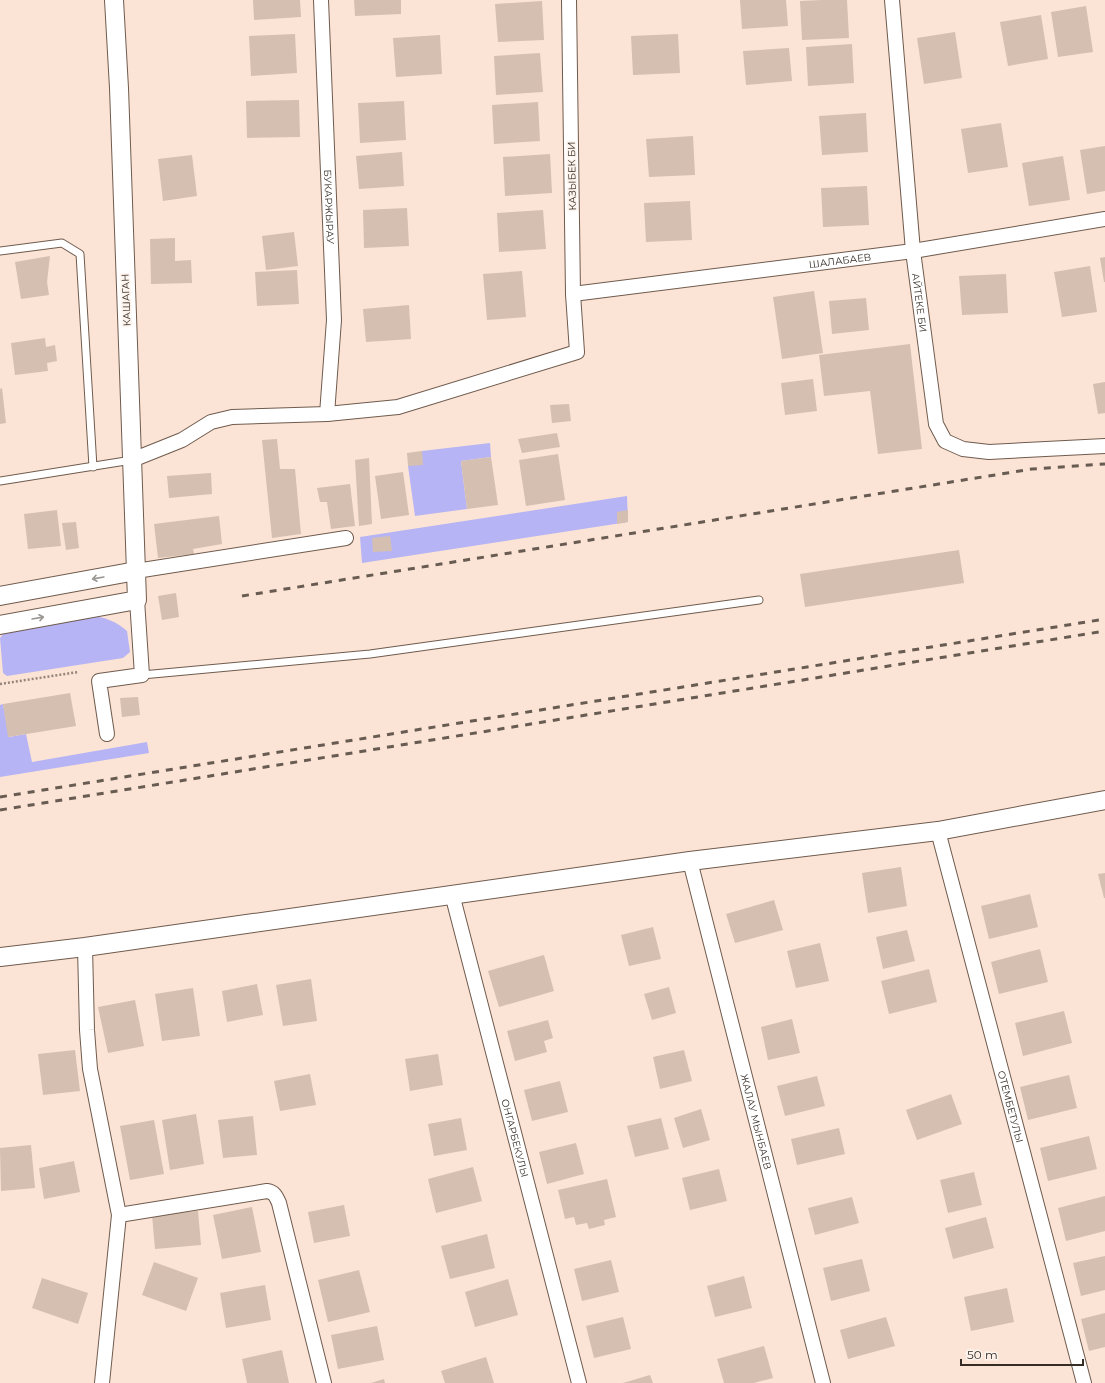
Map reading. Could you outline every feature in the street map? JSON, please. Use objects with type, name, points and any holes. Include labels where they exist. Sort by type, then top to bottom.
[{"type":"street","name":"КАШАГАН","points":[[114,0],[119,88],[137,600]]},
{"type":"street","name":"БУКАРЖЫРАУ","points":[[321,0],[334,320],[327,414]]},
{"type":"street","name":"КАЗЫБЕК БИ","points":[[327,414],[398,407],[577,352],[573,294],[569,0]]},
{"type":"street","name":"АЙТЕКЕ БИ","points":[[892,0],[913,250],[936,424],[945,441],[963,449],[989,452],[1105,446]]},
{"type":"street","name":"ШАЛАБАЕВ","points":[[573,294],[913,250],[1105,219]]},
{"type":"street","points":[[132,460],[182,440],[211,422],[232,417],[327,414]]},
{"type":"street","points":[[0,596],[136,571],[346,538]]},
{"type":"street","points":[[0,625],[137,600],[142,675],[99,681],[107,734]]},
{"type":"street","points":[[0,958],[690,861],[938,831],[1105,800]]},
{"type":"street","name":"ОТЕМБЕТУЛЫ","points":[[938,831],[1084,1383]]},
{"type":"street","name":"ЖАЛАУ МЫНБАЕВ","points":[[690,861],[823,1383]]},
{"type":"street","name":"ОНГАРБЕКУЛЫ","points":[[452,894],[579,1383]]},
{"type":"street","points":[[85,947],[87,1030],[90,1070],[119,1216],[102,1383]]},
{"type":"street","points":[[119,1216],[267,1191],[272,1192],[277,1196],[324,1383]]},
{"type":"lane","points":[[0,251],[62,243],[80,254],[93,467]]},
{"type":"lane","points":[[0,481],[132,460]]},
{"type":"lane","points":[[142,675],[370,654],[759,600]]},
{"type":"path","points":[[0,684],[78,672]]},
{"type":"shaded area","points":[[490,443],[491,457],[461,461],[467,509],[415,516],[408,466],[422,451]]},
{"type":"shaded area","points":[[627,496],[628,522],[362,563],[360,537]]},
{"type":"shaded area","points":[[96,616],[112,621],[127,631],[130,652],[123,658],[7,676],[3,673],[0,638],[4,633]]},
{"type":"shaded area","points":[[3,704],[9,737],[26,734],[32,762],[147,742],[149,753],[0,777],[0,705]]},
{"type":"building","points":[[253,0],[300,0],[301,17],[254,20]]},
{"type":"building","points":[[354,0],[401,0],[401,14],[355,16]]},
{"type":"building","points":[[740,0],[786,0],[788,26],[742,29]]},
{"type":"building","points":[[847,0],[849,38],[802,40],[800,1]]},
{"type":"building","points":[[542,1],[544,40],[498,42],[495,4]]},
{"type":"building","points":[[1086,6],[1093,52],[1058,57],[1051,12]]},
{"type":"building","points":[[1041,15],[1048,59],[1008,66],[1000,22]]},
{"type":"building","points":[[955,32],[962,78],[924,84],[917,38]]},
{"type":"building","points":[[295,34],[297,73],[251,76],[249,36]]},
{"type":"building","points":[[678,34],[680,73],[633,75],[631,36]]},
{"type":"building","points":[[440,35],[442,74],[396,77],[393,38]]},
{"type":"building","points":[[852,44],[854,83],[808,86],[806,47]]},
{"type":"building","points":[[789,48],[792,81],[746,85],[743,51]]},
{"type":"building","points":[[540,53],[543,92],[496,95],[494,56]]},
{"type":"building","points":[[299,100],[300,137],[247,138],[246,101]]},
{"type":"building","points":[[404,101],[406,140],[360,143],[358,103]]},
{"type":"building","points":[[538,102],[540,141],[494,144],[492,105]]},
{"type":"building","points":[[866,113],[868,152],[822,155],[819,116]]},
{"type":"building","points":[[1001,123],[1008,167],[968,173],[961,129]]},
{"type":"building","points":[[693,136],[695,175],[649,177],[646,139]]},
{"type":"building","points":[[1105,146],[1105,191],[1087,194],[1080,150]]},
{"type":"building","points":[[402,152],[404,186],[359,189],[356,156]]},
{"type":"building","points":[[550,154],[552,193],[505,196],[503,157]]},
{"type":"building","points":[[192,155],[197,196],[163,201],[158,159]]},
{"type":"building","points":[[1063,156],[1070,200],[1029,206],[1022,163]]},
{"type":"building","points":[[867,186],[869,225],[823,227],[821,188]]},
{"type":"building","points":[[690,201],[692,240],[646,242],[644,203]]},
{"type":"building","points":[[407,208],[409,246],[364,248],[363,210]]},
{"type":"building","points":[[543,210],[546,249],[499,252],[497,213]]},
{"type":"building","points":[[294,232],[298,266],[266,270],[262,236]]},
{"type":"building","points":[[175,238],[175,261],[191,260],[192,283],[151,284],[150,239]]},
{"type":"building","points":[[50,256],[47,282],[49,295],[21,299],[15,262]]},
{"type":"building","points":[[1105,257],[1105,282],[1104,282],[1100,258]]},
{"type":"building","points":[[1090,266],[1097,312],[1062,317],[1054,272]]},
{"type":"building","points":[[297,270],[299,304],[257,306],[255,272]]},
{"type":"building","points":[[522,271],[526,317],[487,320],[483,274]]},
{"type":"building","points":[[1006,274],[1008,313],[962,315],[959,276]]},
{"type":"building","points":[[814,291],[823,353],[782,359],[773,297]]},
{"type":"building","points":[[866,298],[869,330],[832,334],[829,301]]},
{"type":"building","points":[[409,305],[411,339],[366,342],[363,309]]},
{"type":"building","points":[[45,338],[46,347],[55,345],[57,361],[47,363],[48,371],[15,375],[11,343]]},
{"type":"building","points":[[910,344],[922,449],[878,454],[870,391],[824,396],[819,355]]},
{"type":"building","points":[[813,379],[817,411],[785,415],[781,383]]},
{"type":"building","points":[[1105,382],[1105,413],[1098,414],[1093,384]]},
{"type":"building","points":[[2,388],[6,423],[0,424],[0,389]]},
{"type":"building","points":[[569,404],[571,421],[552,423],[550,405]]},
{"type":"building","points":[[557,433],[560,447],[522,453],[518,439]]},
{"type":"building","points":[[277,439],[280,469],[295,469],[301,534],[272,538],[262,440]]},
{"type":"building","points":[[422,451],[423,465],[408,466],[407,453]]},
{"type":"building","points":[[558,454],[565,500],[526,506],[519,460]]},
{"type":"building","points":[[491,457],[498,505],[467,509],[461,461]]},
{"type":"building","points":[[369,458],[372,524],[359,526],[355,460]]},
{"type":"building","points":[[403,472],[409,515],[381,519],[375,476]]},
{"type":"building","points":[[211,473],[212,494],[169,498],[167,476]]},
{"type":"building","points":[[350,484],[355,526],[331,529],[327,502],[320,502],[317,488]]},
{"type":"building","points":[[57,510],[61,546],[28,549],[24,514]]},
{"type":"building","points":[[628,510],[628,522],[617,524],[617,512]]},
{"type":"building","points":[[219,516],[222,544],[193,549],[194,554],[158,558],[154,524]]},
{"type":"building","points":[[76,522],[79,548],[66,550],[62,523]]},
{"type":"building","points":[[390,536],[392,551],[373,552],[372,538]]},
{"type":"building","points":[[959,550],[964,583],[805,607],[800,574]]},
{"type":"building","points":[[176,593],[179,617],[162,620],[158,596]]},
{"type":"building","points":[[70,693],[76,726],[8,737],[3,704]]},
{"type":"building","points":[[138,697],[140,715],[122,717],[120,698]]},
{"type":"building","points":[[901,867],[907,906],[868,913],[862,873]]},
{"type":"building","points":[[1105,873],[1105,898],[1104,898],[1098,874]]},
{"type":"building","points":[[1030,894],[1038,927],[989,939],[981,906]]},
{"type":"building","points":[[774,900],[783,930],[735,943],[726,914]]},
{"type":"building","points":[[653,927],[661,959],[629,966],[621,935]]},
{"type":"building","points":[[907,930],[915,961],[883,969],[876,937]]},
{"type":"building","points":[[820,943],[829,981],[796,988],[787,951]]},
{"type":"building","points":[[1040,949],[1048,982],[999,994],[991,962]]},
{"type":"building","points":[[544,955],[554,991],[499,1007],[488,971]]},
{"type":"building","points":[[929,969],[937,1002],[889,1014],[881,981]]},
{"type":"building","points":[[311,979],[317,1021],[283,1026],[276,985]]},
{"type":"building","points":[[257,984],[263,1015],[227,1022],[222,991]]},
{"type":"building","points":[[669,987],[676,1013],[652,1020],[644,994]]},
{"type":"building","points":[[193,988],[200,1036],[162,1041],[155,994]]},
{"type":"building","points":[[135,1000],[144,1046],[108,1053],[98,1007]]},
{"type":"building","points":[[1064,1011],[1072,1043],[1023,1056],[1015,1023]]},
{"type":"building","points":[[792,1019],[800,1053],[768,1060],[761,1027]]},
{"type":"building","points":[[548,1020],[553,1038],[544,1041],[547,1052],[515,1061],[507,1031]]},
{"type":"building","points":[[75,1050],[80,1091],[43,1095],[38,1054]]},
{"type":"building","points":[[684,1050],[692,1081],[660,1089],[653,1057]]},
{"type":"building","points":[[438,1054],[443,1085],[410,1091],[405,1059]]},
{"type":"building","points":[[310,1074],[316,1105],[280,1111],[274,1081]]},
{"type":"building","points":[[1069,1075],[1077,1108],[1028,1120],[1020,1087]]},
{"type":"building","points":[[817,1076],[825,1106],[785,1116],[777,1086]]},
{"type":"building","points":[[560,1081],[568,1112],[532,1121],[524,1090]]},
{"type":"building","points":[[951,1094],[962,1124],[917,1140],[906,1110]]},
{"type":"building","points":[[701,1109],[710,1140],[683,1148],[674,1118]]},
{"type":"building","points":[[196,1114],[204,1164],[170,1170],[162,1120]]},
{"type":"building","points":[[253,1116],[257,1155],[223,1158],[218,1120]]},
{"type":"building","points":[[461,1118],[467,1150],[434,1156],[428,1124]]},
{"type":"building","points":[[661,1118],[669,1149],[635,1157],[627,1126]]},
{"type":"building","points":[[154,1120],[164,1174],[130,1180],[120,1126]]},
{"type":"building","points":[[839,1128],[845,1154],[797,1165],[791,1139]]},
{"type":"building","points":[[1089,1136],[1097,1169],[1048,1181],[1040,1148]]},
{"type":"building","points":[[576,1143],[584,1174],[547,1184],[539,1152]]},
{"type":"building","points":[[31,1145],[35,1188],[1,1191],[0,1148]]},
{"type":"building","points":[[74,1161],[80,1192],[44,1199],[39,1168]]},
{"type":"building","points":[[473,1167],[482,1201],[436,1213],[428,1179]]},
{"type":"building","points":[[719,1169],[727,1201],[690,1210],[682,1178]]},
{"type":"building","points":[[974,1172],[982,1205],[948,1213],[940,1180]]},
{"type":"building","points":[[607,1179],[616,1217],[604,1220],[605,1225],[589,1229],[587,1223],[576,1225],[574,1217],[565,1219],[558,1190]]},
{"type":"building","points":[[1105,1196],[1105,1231],[1066,1241],[1058,1208]]},
{"type":"building","points":[[852,1197],[859,1223],[815,1235],[808,1208]]},
{"type":"building","points":[[344,1205],[350,1236],[314,1243],[308,1212]]},
{"type":"building","points":[[252,1207],[261,1252],[222,1259],[213,1215]]},
{"type":"building","points":[[198,1211],[201,1245],[155,1249],[152,1215]]},
{"type":"building","points":[[986,1217],[994,1248],[953,1259],[945,1228]]},
{"type":"building","points":[[487,1234],[495,1268],[450,1279],[441,1246]]},
{"type":"building","points":[[1105,1256],[1105,1290],[1081,1296],[1073,1263]]},
{"type":"building","points":[[862,1259],[870,1291],[831,1301],[823,1268]]},
{"type":"building","points":[[611,1260],[619,1292],[582,1301],[574,1269]]},
{"type":"building","points":[[154,1262],[198,1278],[186,1311],[142,1295]]},
{"type":"building","points":[[359,1270],[370,1312],[328,1322],[318,1280]]},
{"type":"building","points":[[744,1276],[752,1308],[715,1317],[707,1286]]},
{"type":"building","points":[[42,1278],[88,1293],[78,1324],[32,1308]]},
{"type":"building","points":[[508,1279],[518,1315],[475,1327],[465,1292]]},
{"type":"building","points":[[265,1285],[271,1320],[226,1328],[220,1293]]},
{"type":"building","points":[[1007,1288],[1014,1322],[971,1331],[964,1297]]},
{"type":"building","points":[[1105,1313],[1105,1347],[1089,1351],[1081,1319]]},
{"type":"building","points":[[623,1317],[631,1349],[594,1358],[586,1326]]},
{"type":"building","points":[[886,1317],[895,1346],[848,1359],[840,1330]]},
{"type":"building","points":[[377,1326],[384,1360],[338,1369],[331,1335]]},
{"type":"building","points":[[764,1346],[773,1378],[754,1383],[724,1383],[717,1359]]},
{"type":"building","points":[[282,1350],[289,1383],[247,1383],[242,1359]]},
{"type":"building","points":[[486,1357],[494,1383],[445,1383],[441,1371]]},
{"type":"building","points":[[650,1375],[653,1383],[623,1383]]},
{"type":"building","points":[[384,1379],[385,1383],[371,1383]]},
{"type":"railway","points":[[242,596],[1032,469],[1105,464]]},
{"type":"railway","points":[[0,797],[1105,619]]},
{"type":"railway","points":[[0,810],[1105,631]]}]
